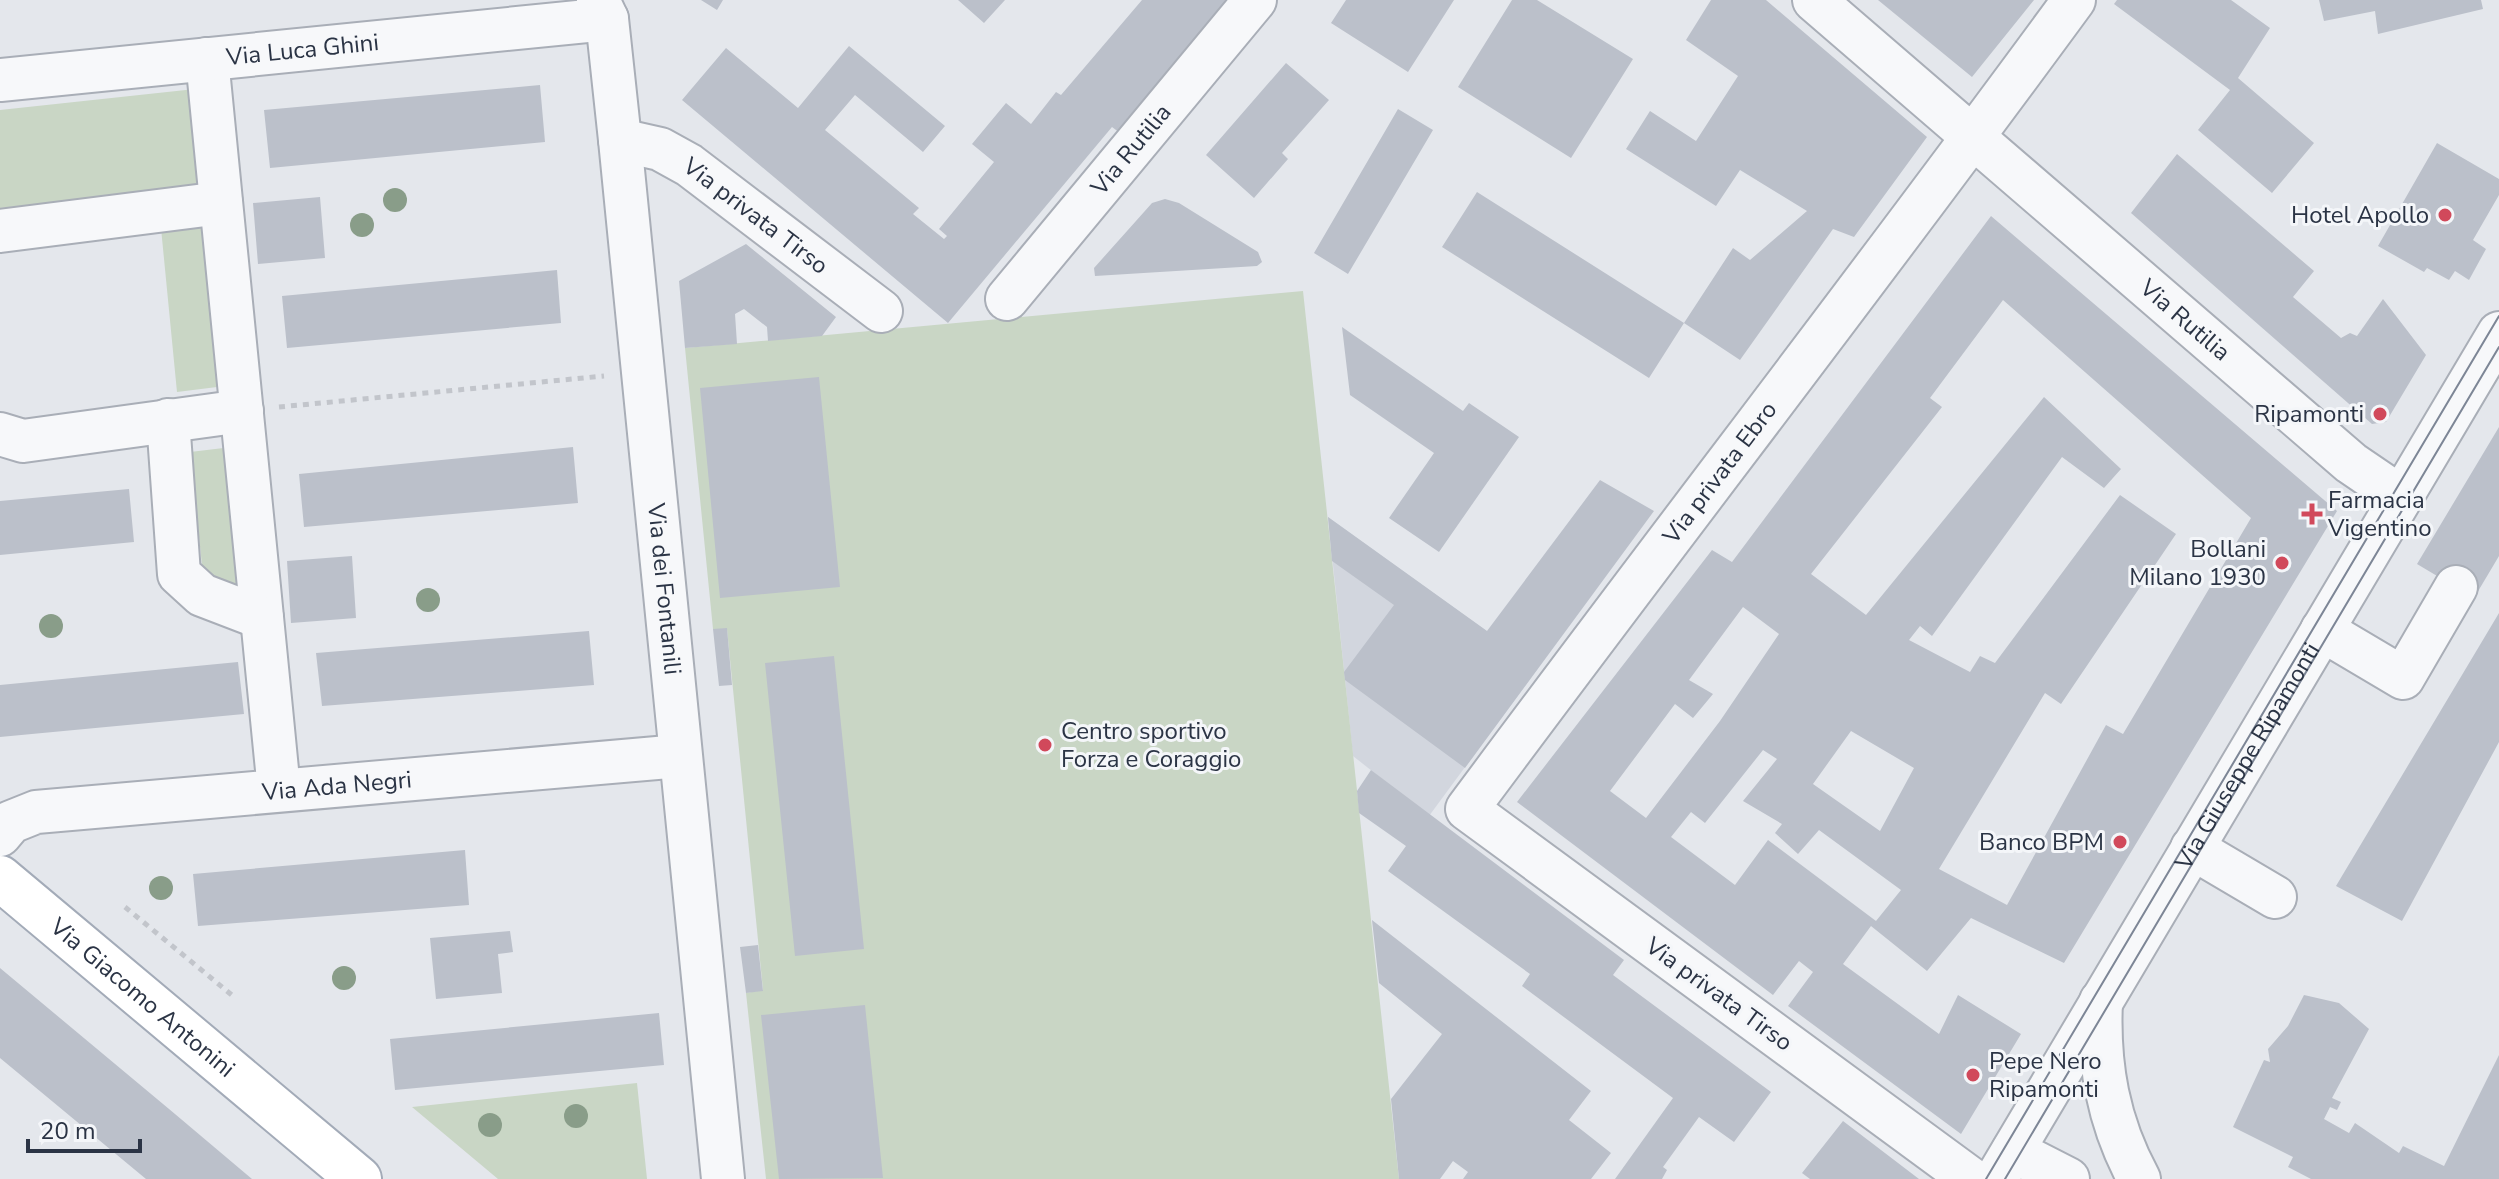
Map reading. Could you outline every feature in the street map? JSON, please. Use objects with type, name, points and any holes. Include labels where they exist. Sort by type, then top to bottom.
[{"type":"main road","name":"Via Giacomo Antonini","points":[[0,878],[359,1179]]},
{"type":"street","name":"Via Rutilia","points":[[1007,299],[1255,0]]},
{"type":"street","name":"Via Rutilia","points":[[1814,0],[2351,463],[2401,497]]},
{"type":"street","points":[[1974,138],[2074,0]]},
{"type":"street","name":"Via Luca Ghini","points":[[0,80],[207,59],[602,9]]},
{"type":"street","name":"Via dei Fontanili","points":[[602,9],[620,140],[723,1179]]},
{"type":"street","points":[[207,59],[221,203],[260,409],[262,618],[279,790]]},
{"type":"street","name":"Via privata Ebro","points":[[1467,809],[1694,503],[1974,138]]},
{"type":"street","name":"Via privata Tirso","points":[[620,140],[660,149],[689,165],[881,311]]},
{"type":"street","points":[[0,231],[221,203]]},
{"type":"street","name":"Via Giuseppe Ripamonti","points":[[2005,1165],[2499,333]]},
{"type":"street","points":[[0,434],[23,441],[260,409]]},
{"type":"street","points":[[168,420],[179,574],[202,595],[262,618]]},
{"type":"street","points":[[2322,630],[2403,678],[2456,587]]},
{"type":"street","name":"Via Ada Negri","points":[[0,835],[11,822],[36,812],[680,756]]},
{"type":"street","name":"Via privata Tirso","points":[[1467,809],[1971,1179]]},
{"type":"street","points":[[2192,848],[2275,897]]},
{"type":"street","points":[[2101,1001],[2102,1055],[2111,1116],[2139,1179]]},
{"type":"street","points":[[2005,1165],[2068,1179]]},
{"type":"path","points":[[260,409],[605,376]]},
{"type":"path","points":[[125,907],[233,996]]},
{"type":"shaded area","points":[[1328,517],[1538,668],[1429,816],[1353,756]]},
{"type":"green space","points":[[195,89],[205,187],[0,208],[0,110]]},
{"type":"green space","points":[[208,222],[225,386],[177,392],[161,228]]},
{"type":"green space","name":"Centro sportivo Forza e Coraggio","points":[[1303,291],[1399,1179],[766,1179],[746,993],[763,990],[727,629],[713,629],[685,348]]},
{"type":"green space","points":[[232,447],[239,587],[230,589],[204,571],[202,565],[190,452]]},
{"type":"green space","points":[[637,1083],[647,1179],[498,1179],[412,1107]]},
{"type":"building","points":[[701,0],[723,0],[717,10]]},
{"type":"building","points":[[958,0],[1005,0],[984,23]]},
{"type":"building","points":[[1142,0],[1232,0],[1120,133],[1112,127],[948,323],[682,100],[726,48],[798,108],[849,46],[945,126],[923,152],[855,95],[825,130],[919,208],[913,214],[944,239],[947,236],[939,229],[994,162],[972,144],[1006,103],[1031,124],[1056,92],[1061,95]]},
{"type":"building","points":[[1346,0],[1454,0],[1408,72],[1331,23]]},
{"type":"building","points":[[1512,0],[1537,0],[1633,59],[1571,158],[1458,87]]},
{"type":"building","points":[[1711,0],[1766,0],[1927,137],[1854,237],[1833,229],[1740,360],[1684,323],[1733,248],[1750,260],[1807,211],[1740,170],[1716,206],[1626,149],[1650,111],[1696,141],[1738,76],[1686,40]]},
{"type":"building","points":[[1878,0],[2034,0],[1972,77]]},
{"type":"building","points":[[2117,0],[2231,0],[2270,28],[2238,78],[2314,143],[2272,193],[2198,130],[2230,90],[2114,4]]},
{"type":"building","points":[[2319,0],[2481,0],[2483,9],[2378,34],[2375,11],[2324,21]]},
{"type":"building","points":[[1286,63],[1329,100],[1282,153],[1288,159],[1254,198],[1206,155]]},
{"type":"building","points":[[540,85],[545,142],[270,168],[264,110]]},
{"type":"building","points":[[1398,109],[1433,130],[1348,274],[1314,253]]},
{"type":"building","points":[[2437,143],[2499,179],[2499,195],[2473,240],[2486,249],[2469,280],[2455,271],[2449,280],[2427,268],[2424,272],[2378,246]]},
{"type":"building","points":[[2177,154],[2314,271],[2293,297],[2341,338],[2350,333],[2357,336],[2383,299],[2426,355],[2386,422],[2372,424],[2131,213]]},
{"type":"building","points":[[1477,192],[1684,323],[1649,378],[1442,247]]},
{"type":"building","points":[[320,197],[325,258],[258,264],[253,203]]},
{"type":"building","points":[[1165,199],[1179,203],[1258,252],[1262,262],[1257,266],[1095,276],[1094,268],[1152,203]]},
{"type":"building","points":[[1991,216],[2337,511],[2064,963],[1971,918],[1927,971],[1871,926],[1843,964],[1939,1034],[1958,995],[2021,1034],[1961,1134],[1788,1006],[1813,972],[1799,961],[1773,995],[1517,802],[1712,550],[1732,562]],"holes":[[[2003,300],[2251,518],[2123,734],[2106,725],[2007,905],[1939,869],[2045,693],[2061,704],[2176,534],[2120,495],[1995,663],[1980,656],[1970,672],[1909,640],[1920,626],[1932,636],[2062,457],[2104,488],[2121,469],[2044,397],[1866,615],[1811,574],[1942,407],[1930,398]],[[1743,607],[1779,634],[1720,721],[1646,818],[1610,791],[1675,704],[1693,718],[1713,694],[1689,680]],[[1851,731],[1914,768],[1880,831],[1813,784]],[[1763,750],[1777,759],[1743,801],[1782,824],[1775,833],[1798,854],[1819,830],[1901,890],[1876,921],[1768,840],[1735,885],[1671,837],[1691,812],[1705,823]]]},
{"type":"building","points":[[746,244],[836,317],[822,336],[768,341],[767,327],[744,309],[735,314],[737,344],[685,348],[679,281]]},
{"type":"building","points":[[557,270],[561,323],[287,348],[282,296]]},
{"type":"building","points":[[1342,327],[1463,411],[1469,403],[1519,437],[1439,552],[1389,518],[1434,453],[1350,395]]},
{"type":"building","points":[[819,377],[840,587],[720,598],[700,388]]},
{"type":"building","points":[[2499,427],[2499,556],[2474,598],[2417,564]]},
{"type":"building","points":[[573,447],[578,503],[304,527],[299,474]]},
{"type":"building","points":[[1600,480],[1654,511],[1465,768],[1345,680],[1344,672],[1394,605],[1332,561],[1328,517],[1487,631]]},
{"type":"building","points":[[129,489],[134,542],[0,555],[0,501]]},
{"type":"building","points":[[352,556],[356,618],[291,623],[287,561]]},
{"type":"building","points":[[2499,613],[2499,742],[2402,921],[2336,886]]},
{"type":"building","points":[[727,628],[732,685],[719,686],[713,629]]},
{"type":"building","points":[[589,631],[594,685],[322,706],[316,653]]},
{"type":"building","points":[[834,656],[864,949],[795,956],[765,663]]},
{"type":"building","points":[[238,662],[244,714],[0,737],[0,685]]},
{"type":"building","points":[[1371,770],[1624,960],[1613,975],[1771,1092],[1734,1142],[1699,1117],[1663,1167],[1667,1170],[1662,1179],[1615,1179],[1673,1098],[1522,986],[1530,974],[1388,871],[1406,846],[1359,813],[1357,791]]},
{"type":"building","points":[[465,850],[469,905],[198,926],[193,874]]},
{"type":"building","points":[[1372,920],[1591,1091],[1569,1120],[1611,1153],[1591,1179],[1463,1179],[1468,1172],[1453,1161],[1440,1179],[1399,1179],[1391,1099],[1442,1034],[1379,983]]},
{"type":"building","points":[[510,931],[513,952],[498,954],[502,993],[436,999],[430,938]]},
{"type":"building","points":[[758,945],[763,991],[746,993],[740,947]]},
{"type":"building","points":[[0,968],[252,1179],[146,1179],[0,1058]]},
{"type":"building","points":[[2304,995],[2339,1003],[2369,1029],[2332,1098],[2341,1102],[2337,1110],[2330,1107],[2324,1119],[2349,1133],[2355,1123],[2399,1153],[2403,1146],[2444,1166],[2499,1055],[2499,1179],[2311,1179],[2288,1167],[2293,1157],[2233,1127],[2264,1060],[2270,1062],[2268,1049],[2288,1026]]},
{"type":"building","points":[[865,1005],[883,1178],[779,1179],[761,1015]]},
{"type":"building","points":[[659,1013],[664,1065],[395,1090],[390,1039]]},
{"type":"building","points":[[1843,1121],[1919,1179],[1810,1179],[1802,1173]]},
{"type":"tram line","points":[[1986,1179],[2499,316]]},
{"type":"tram line","points":[[2005,1179],[2499,347]]},
{"type":"place","name":"Hotel Apollo","points":[[2445,215]]},
{"type":"place","name":"Ripamonti","points":[[2380,414]]},
{"type":"place","name":"Farmacia Vigentino","points":[[2312,514]]},
{"type":"place","name":"Bollani Milano 1930","points":[[2282,563]]},
{"type":"place","name":"Centro sportivo Forza e Coraggio","points":[[1045,745]]},
{"type":"place","name":"Banco BPM","points":[[2120,842]]},
{"type":"place","name":"Pepe Nero Ripamonti","points":[[1973,1075]]}]
